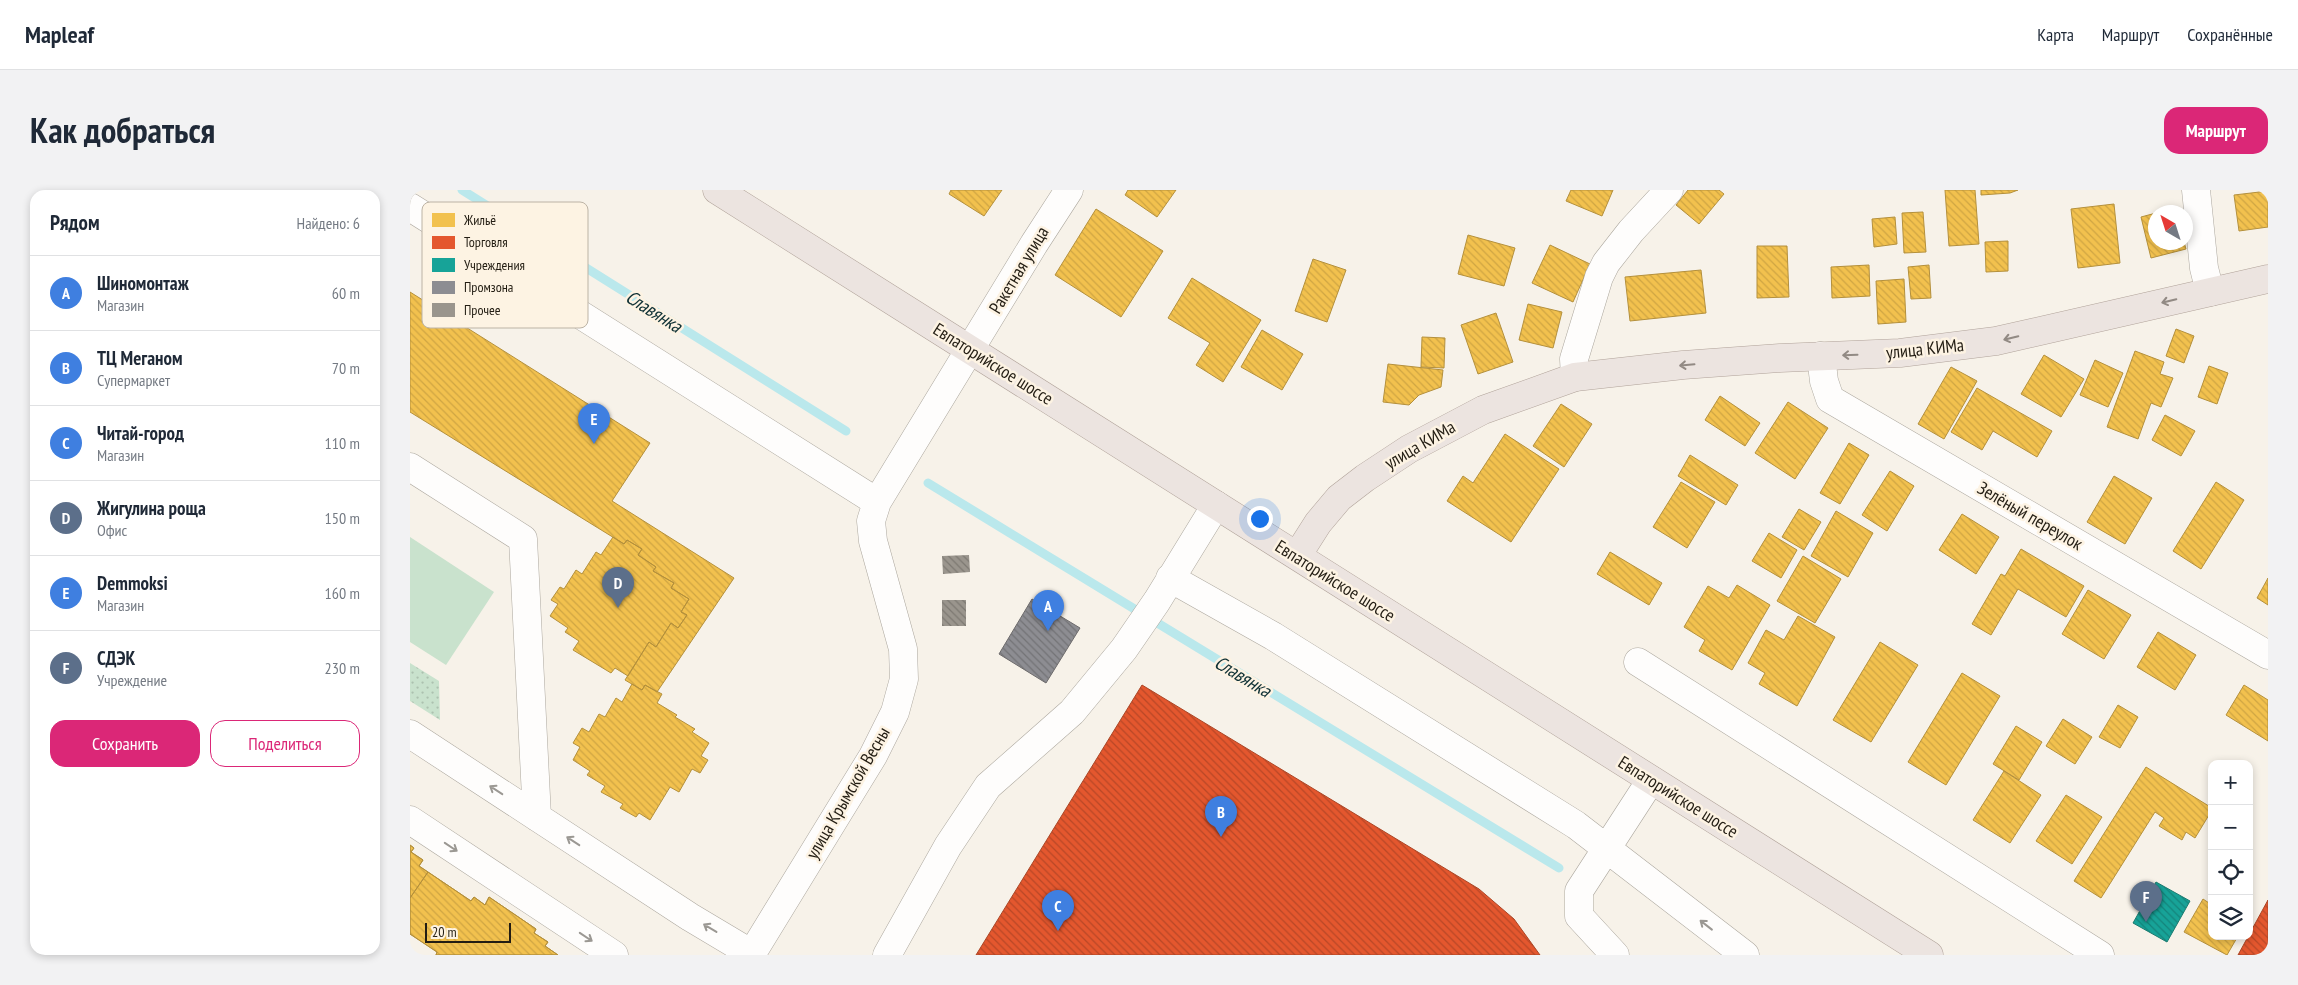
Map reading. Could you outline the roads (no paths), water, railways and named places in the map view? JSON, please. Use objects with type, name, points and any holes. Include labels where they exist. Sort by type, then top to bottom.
[{"type":"main road","name":"Евпаторийское шоссе","points":[[717,190],[1929,955]]},
{"type":"main road","name":"улица КИМа","points":[[1297,556],[1318,522],[1339,498],[1401,454],[1483,410],[1575,377],[1683,365],[1900,353],[1996,342],[2268,279]]},
{"type":"street","name":"Ракетная улица","points":[[970,350],[1069,190]]},
{"type":"street","points":[[1575,377],[1574,360],[1599,277],[1606,263],[1631,231],[1669,190]]},
{"type":"street","points":[[2196,190],[2204,268],[2210,292]]},
{"type":"street","points":[[410,207],[422,215]]},
{"type":"street","points":[[588,319],[877,502]]},
{"type":"street","name":"улица Крымской Весны","points":[[751,954],[873,756],[895,712],[904,679],[903,649],[873,542],[871,521],[877,502],[970,350]]},
{"type":"street","name":"Зелёный переулок","points":[[1821,356],[1824,381],[1830,399],[2268,655]]},
{"type":"street","points":[[410,467],[523,539],[537,817]]},
{"type":"street","points":[[887,955],[948,846],[988,786],[1072,712],[1124,649],[1164,590],[1216,506]]},
{"type":"street","points":[[1164,590],[1273,636],[1576,825],[1745,955]]},
{"type":"street","points":[[1638,662],[2100,955]]},
{"type":"street","points":[[410,734],[751,954]]},
{"type":"street","points":[[1616,955],[1578,916],[1579,891],[1651,780]]},
{"type":"street","points":[[410,820],[614,955]]},
{"type":"waterway","name":"Славянка","points":[[462,190],[481,202]]},
{"type":"waterway","name":"Славянка","points":[[588,269],[846,431]]},
{"type":"waterway","name":"Славянка","points":[[928,483],[1559,868]]},
{"type":"place","name":"Demmoksi","points":[[594,444]]},
{"type":"place","name":"Жигулина роща","points":[[618,608]]},
{"type":"place","name":"Шиномонтаж","points":[[1048,631]]},
{"type":"place","name":"ТЦ Меганом","points":[[1221,837]]},
{"type":"place","name":"СДЭК","points":[[2146,922]]},
{"type":"place","name":"Читай-город","points":[[1058,931]]}]
